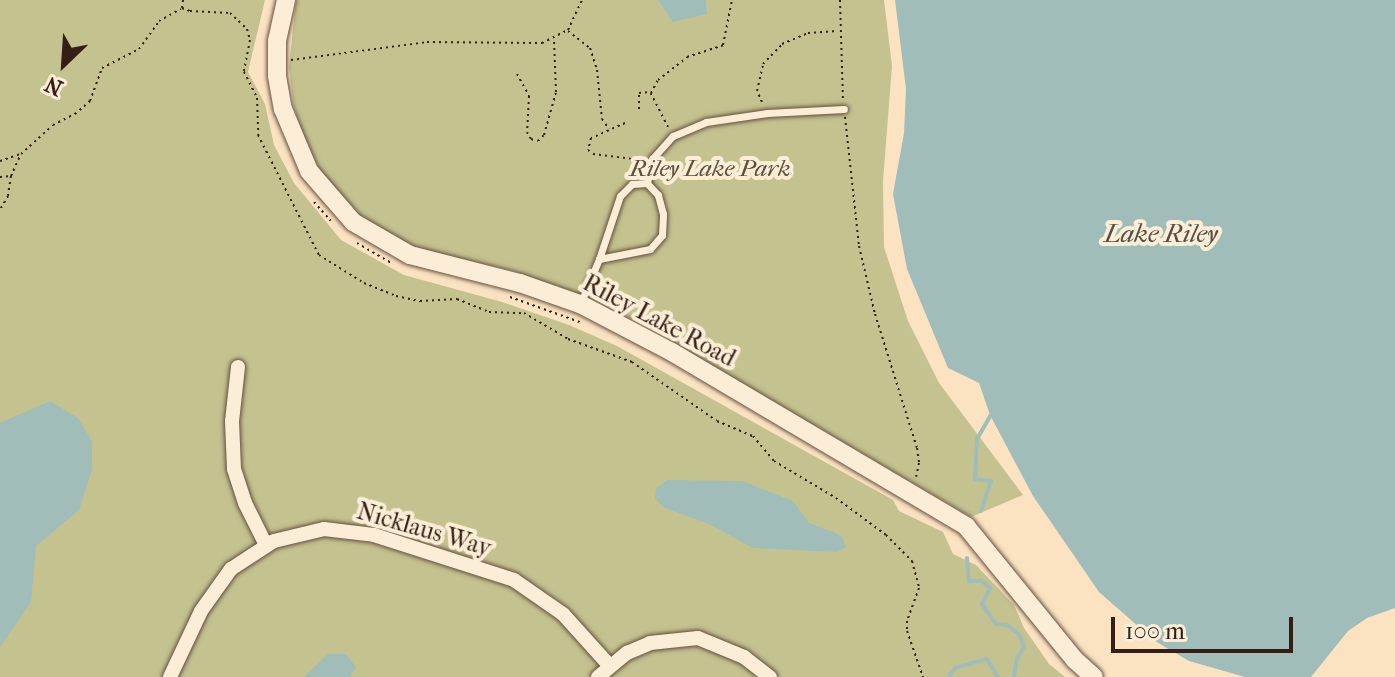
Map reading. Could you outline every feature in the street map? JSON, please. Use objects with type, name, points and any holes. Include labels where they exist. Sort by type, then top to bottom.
[{"type":"street","name":"Riley Lake Road","points":[[286,0],[277,41],[283,109],[294,141],[316,180],[353,222],[410,255],[505,278],[580,304],[672,352],[908,490],[966,526],[1041,619],[1094,677]]},
{"type":"street","points":[[238,367],[232,421],[234,469],[245,503],[266,545]]},
{"type":"street","name":"Nicklaus Way","points":[[170,677],[201,611],[231,569],[266,545],[298,532],[349,530],[486,569],[540,596],[563,614],[609,665]]},
{"type":"street","points":[[598,677],[609,665],[650,643],[698,638],[744,657],[770,677]]},
{"type":"lane","points":[[647,183],[652,159],[673,136],[706,122],[767,113],[844,109]]},
{"type":"lane","points":[[580,304],[620,196],[632,184],[647,183]]},
{"type":"lane","points":[[599,259],[650,249],[662,235],[663,214],[658,195],[647,183]]},
{"type":"path","points":[[182,8],[183,0]]},
{"type":"path","points":[[277,63],[427,42],[542,43],[568,30],[582,0]]},
{"type":"path","points":[[651,93],[658,80],[687,57],[723,45],[732,0]]},
{"type":"path","points":[[840,0],[844,109],[859,246],[875,314],[917,448],[919,463],[908,490]]},
{"type":"path","points":[[0,210],[8,196],[11,176],[21,154],[53,125],[90,101],[102,68],[139,49],[159,21],[182,8],[203,13],[230,13],[247,29],[250,40],[244,72],[257,98],[258,135],[293,198],[311,244],[319,255],[364,283],[396,296],[420,301],[457,299],[489,312],[524,313],[568,339],[632,362],[717,421],[753,436],[774,461],[836,498],[886,535],[912,561],[919,588],[907,621],[907,631],[923,677]]},
{"type":"path","points":[[568,30],[590,48],[597,70],[602,119],[609,129]]},
{"type":"path","points":[[767,113],[757,91],[763,64],[782,44],[808,33],[839,31]]},
{"type":"path","points":[[517,74],[529,96],[527,132],[531,139],[538,141],[544,135],[556,92],[553,38]]},
{"type":"path","points":[[639,109],[639,93],[651,93]]},
{"type":"path","points":[[651,93],[673,136]]},
{"type":"path","points":[[625,123],[591,138],[588,150],[593,154],[631,159]]},
{"type":"path","points":[[0,161],[21,154]]},
{"type":"path","points":[[0,177],[11,176]]},
{"type":"green space","points":[[0,0],[265,0],[248,72],[265,104],[274,145],[294,183],[341,240],[404,275],[502,302],[569,325],[617,346],[893,500],[899,511],[943,532],[953,554],[976,565],[1014,605],[1024,628],[1049,664],[1065,677],[0,677]]},
{"type":"green space","name":"Riley Lake Park","points":[[296,0],[884,0],[892,66],[883,181],[884,247],[908,321],[939,383],[1023,495],[971,517],[643,325],[601,304],[517,272],[418,248],[383,233],[354,212],[330,186],[306,145],[294,107],[289,67]]},
{"type":"water","points":[[658,0],[706,0],[707,14],[673,22]]},
{"type":"water","name":"Lake Riley","points":[[895,0],[1395,0],[1395,608],[1367,618],[1348,631],[1311,677],[1245,677],[1189,661],[1155,641],[1099,592],[1033,496],[990,415],[979,383],[948,368],[907,269],[893,194],[904,133],[906,89]]},
{"type":"water","points":[[50,401],[78,418],[92,441],[92,470],[79,510],[36,546],[31,602],[0,647],[0,423]]},
{"type":"water","points":[[667,480],[742,481],[793,501],[809,523],[842,537],[846,547],[837,552],[753,548],[709,524],[663,507],[655,498],[656,489]]},
{"type":"water","points":[[328,654],[346,654],[356,667],[350,677],[304,677]]},
{"type":"waterway","points":[[981,511],[991,481],[975,479],[977,439],[992,413]]},
{"type":"waterway","points":[[967,558],[969,581],[982,581],[990,588],[982,604],[996,624],[1007,625],[1019,634],[1024,647],[1017,658],[1014,677]]},
{"type":"waterway","points":[[949,677],[955,668],[987,659],[998,677]]}]
